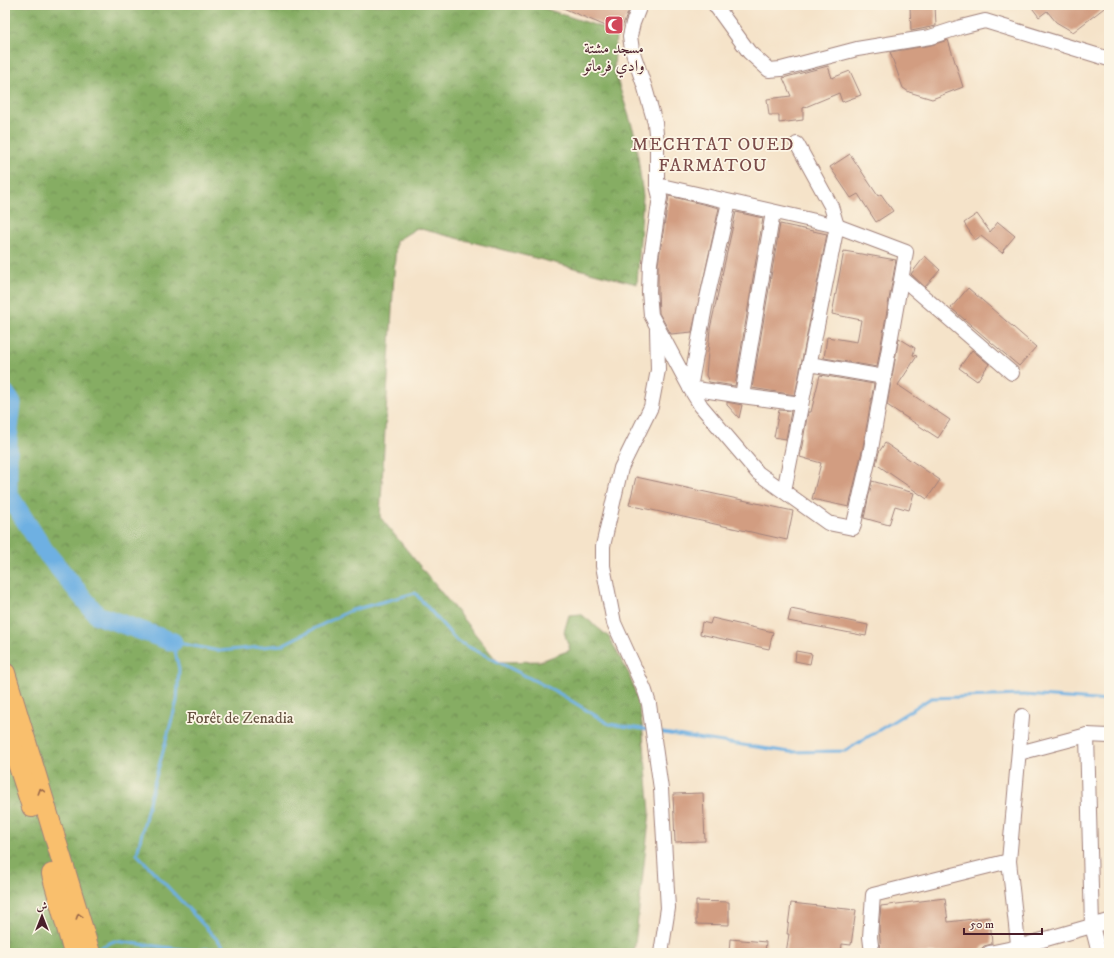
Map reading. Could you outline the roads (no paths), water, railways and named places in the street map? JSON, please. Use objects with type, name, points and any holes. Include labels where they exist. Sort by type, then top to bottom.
[{"type":"highway","points":[[5,673],[90,953]]},
{"type":"highway","points":[[5,724],[48,857],[74,953]]},
{"type":"street","points":[[640,5],[632,23],[630,36],[632,50],[655,123],[657,145],[657,185],[660,197],[650,263],[649,292],[651,315],[701,406],[758,473],[828,523],[852,528],[871,449],[906,252],[837,226],[657,185]]},
{"type":"street","points":[[715,5],[749,52],[769,70],[782,70],[857,49],[930,37],[985,21],[1109,59]]},
{"type":"street","points":[[784,491],[837,226],[831,206],[797,144]]},
{"type":"street","points":[[690,388],[705,307],[729,202]]},
{"type":"street","points":[[742,396],[773,212]]},
{"type":"street","points":[[902,278],[1012,373]]},
{"type":"street","points":[[657,327],[658,370],[652,407],[621,468],[603,546],[603,566],[614,623],[645,691],[649,704],[661,789],[668,900],[662,953]]},
{"type":"street","points":[[809,364],[884,377]]},
{"type":"street","points":[[690,388],[801,404]]},
{"type":"street","points":[[1018,950],[1009,861],[1022,716]]},
{"type":"street","points":[[1019,753],[1087,735],[1109,736]]},
{"type":"street","points":[[1087,735],[1092,926],[1099,953]]},
{"type":"street","points":[[872,953],[870,937],[873,895],[1009,861]]},
{"type":"street","points":[[989,953],[1018,950],[1109,921]]},
{"type":"waterway","points":[[5,393],[12,403],[8,438],[8,494],[44,550],[97,615],[173,642]]},
{"type":"waterway","points":[[235,953],[225,948],[137,854],[150,798],[177,701],[179,669],[173,642],[219,651],[282,645],[349,611],[415,593],[457,641],[557,692],[609,724],[649,730]]},
{"type":"waterway","points":[[656,732],[790,752],[845,751],[931,698],[1024,695],[1109,701]]},
{"type":"waterway","points":[[97,949],[114,941],[188,950],[225,948]]},
{"type":"place","name":"مسجد مشتة وادي فرماتو","points":[[614,25]]},
{"type":"district","name":"MECHTAT OUED FARMATOU","points":[[713,154]]},
{"type":"park label","name":"Forêt de Zenadia","points":[[240,717]]}]
